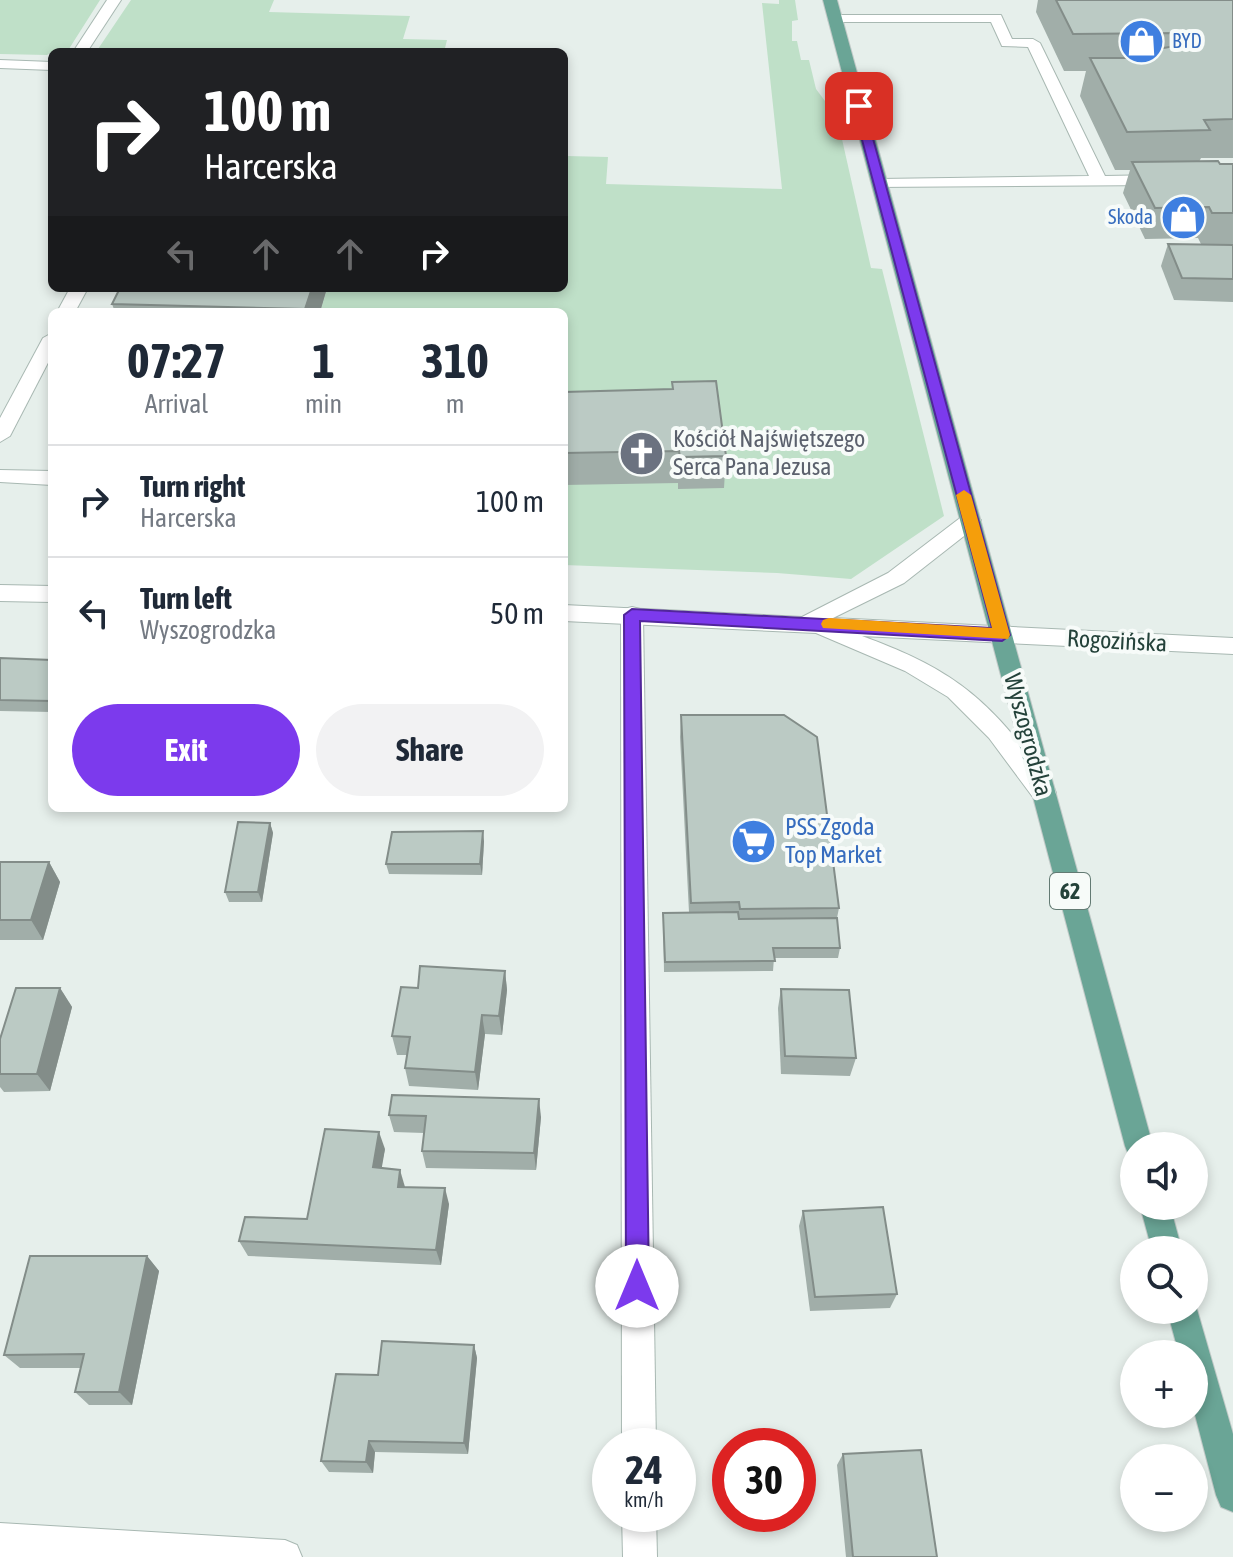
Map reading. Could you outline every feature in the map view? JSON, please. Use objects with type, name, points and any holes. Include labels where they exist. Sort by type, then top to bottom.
[{"type":"main road","name":"Wyszogrodzka","points":[[830,0],[1135,1132]]},
{"type":"main road","points":[[1187,1324],[1233,1495]]},
{"type":"street","points":[[83,48],[114,0]]},
{"type":"street","points":[[835,19],[996,18],[1007,43],[1033,43],[1099,181]]},
{"type":"street","points":[[0,64],[48,66]]},
{"type":"street","points":[[880,184],[1173,180]]},
{"type":"street","points":[[0,436],[48,346]]},
{"type":"street","points":[[0,476],[48,478]]},
{"type":"street","points":[[806,622],[896,578],[971,520]]},
{"type":"street","points":[[0,593],[48,594]]},
{"type":"street","name":"Rogozińska","points":[[568,613],[806,622],[1233,646]]},
{"type":"street","points":[[632,615],[639,1428]]},
{"type":"street","points":[[806,622],[910,664],[942,681],[974,707],[1001,736],[1044,793]]},
{"type":"street","points":[[639,1532],[640,1557]]},
{"type":"street","points":[[0,1540],[285,1557]]},
{"type":"green space","points":[[0,0],[100,0],[70,48],[48,48],[47,55],[0,54]]},
{"type":"green space","points":[[131,0],[274,0],[269,12],[410,16],[403,39],[447,40],[445,48],[99,48]]},
{"type":"green space","points":[[779,0],[795,0],[798,20],[792,21],[792,41],[797,41],[801,60],[809,60],[816,89],[837,117],[871,268],[882,269],[944,516],[851,579],[568,565],[568,308],[321,308],[326,292],[568,292],[568,156],[608,157],[606,184],[782,189],[762,3],[779,4]]},
{"type":"building","points":[[1056,0],[1233,0],[1233,119],[1204,120],[1210,130],[1127,132],[1090,58],[1136,58],[1137,53],[1185,44],[1180,33],[1073,34]]},
{"type":"building","points":[[1218,161],[1220,164],[1233,164],[1233,213],[1212,213],[1209,207],[1155,208],[1132,162]]},
{"type":"building","points":[[1168,244],[1233,245],[1233,279],[1182,278]]},
{"type":"building","points":[[118,292],[311,292],[305,308],[112,304]]},
{"type":"building","points":[[716,381],[726,456],[680,457],[679,451],[568,453],[568,392],[673,389],[672,382]]},
{"type":"building","points":[[0,658],[48,660],[48,701],[0,700]]},
{"type":"building","name":"PSS Zgoda Top Market","points":[[681,715],[784,715],[817,737],[839,908],[740,909],[739,902],[691,903]]},
{"type":"building","points":[[238,822],[270,823],[258,892],[225,892]]},
{"type":"building","points":[[483,831],[480,864],[386,864],[392,832]]},
{"type":"building","points":[[0,862],[49,862],[31,920],[0,920]]},
{"type":"building","points":[[738,912],[739,919],[837,918],[840,948],[773,948],[775,961],[665,962],[663,913]]},
{"type":"building","points":[[420,966],[505,971],[499,1016],[482,1015],[475,1072],[405,1068],[410,1037],[392,1036],[401,987],[418,988]]},
{"type":"building","points":[[16,988],[60,988],[37,1074],[0,1074],[0,1039]]},
{"type":"building","points":[[781,989],[849,990],[856,1058],[785,1056]]},
{"type":"building","points":[[392,1095],[539,1099],[534,1153],[422,1151],[426,1116],[389,1115]]},
{"type":"building","points":[[325,1129],[379,1132],[373,1167],[400,1170],[398,1187],[445,1188],[436,1250],[239,1241],[245,1217],[307,1219]]},
{"type":"building","points":[[883,1207],[897,1294],[815,1297],[803,1211]]},
{"type":"building","points":[[30,1256],[147,1256],[119,1392],[75,1392],[84,1354],[4,1355]]},
{"type":"building","points":[[382,1341],[474,1345],[464,1443],[369,1441],[366,1462],[321,1461],[336,1374],[378,1375]]},
{"type":"building","points":[[921,1450],[937,1557],[853,1557],[843,1454]]},
{"type":"slow traffic","points":[[829,624],[1002,635],[964,495]]},
{"type":"place","name":"BYD","points":[[1141,41]]},
{"type":"place","name":"Skoda","points":[[1184,217]]},
{"type":"place","name":"Kościół Najświętszego Serca Pana Jezusa","points":[[642,453]]},
{"type":"place","name":"PSS Zgoda Top Market","points":[[754,841]]},
{"type":"route","points":[[637,1286],[632,615],[806,622],[1002,635],[859,106]]}]
